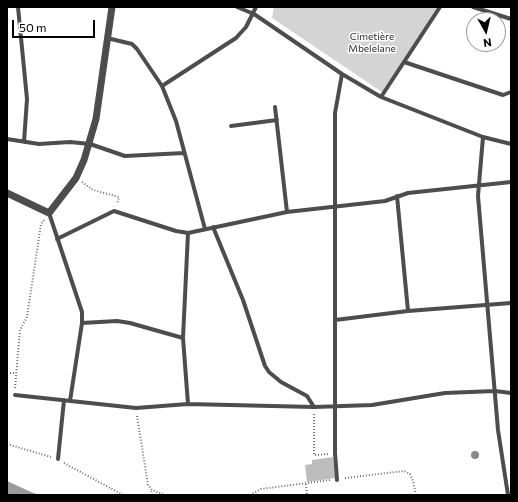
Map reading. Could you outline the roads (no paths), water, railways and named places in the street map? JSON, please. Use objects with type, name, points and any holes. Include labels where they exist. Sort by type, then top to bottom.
[{"type":"street","points":[[18,7],[27,99],[24,142]]},
{"type":"street","points":[[49,213],[76,178],[90,144],[96,119],[112,7]]},
{"type":"street","points":[[237,7],[254,14],[342,74],[381,97],[483,136],[511,144]]},
{"type":"street","points":[[162,86],[227,45],[246,27],[254,14],[256,7]]},
{"type":"street","points":[[381,97],[440,7]]},
{"type":"street","points":[[473,7],[511,19]]},
{"type":"street","points":[[107,38],[132,44],[162,86],[176,121],[205,229]]},
{"type":"street","points":[[404,62],[503,95],[511,92]]},
{"type":"street","points":[[337,480],[335,453],[335,113],[342,74]]},
{"type":"street","points":[[275,107],[287,212]]},
{"type":"street","points":[[231,126],[277,120]]},
{"type":"street","points":[[483,136],[478,185],[486,304],[508,495]]},
{"type":"street","points":[[7,139],[39,144],[70,142],[90,144],[125,156],[184,153]]},
{"type":"street","points":[[57,239],[114,211],[176,231],[188,233],[287,212],[385,201],[408,193],[511,182]]},
{"type":"street","points":[[7,192],[49,213],[80,303],[82,323],[70,401]]},
{"type":"street","points":[[397,196],[408,310]]},
{"type":"street","points":[[213,227],[242,300],[265,366],[269,372],[281,382],[307,396],[314,407]]},
{"type":"street","points":[[188,233],[183,338],[188,404]]},
{"type":"street","points":[[335,320],[408,310],[511,303]]},
{"type":"street","points":[[82,323],[117,321],[130,322],[183,338]]},
{"type":"street","points":[[15,395],[136,408],[188,404],[314,407],[372,405],[445,393],[495,391],[511,393]]},
{"type":"street","points":[[58,459],[64,400]]},
{"type":"park label","name":"Cimetière Mbelelane","points":[[372,42]]}]
